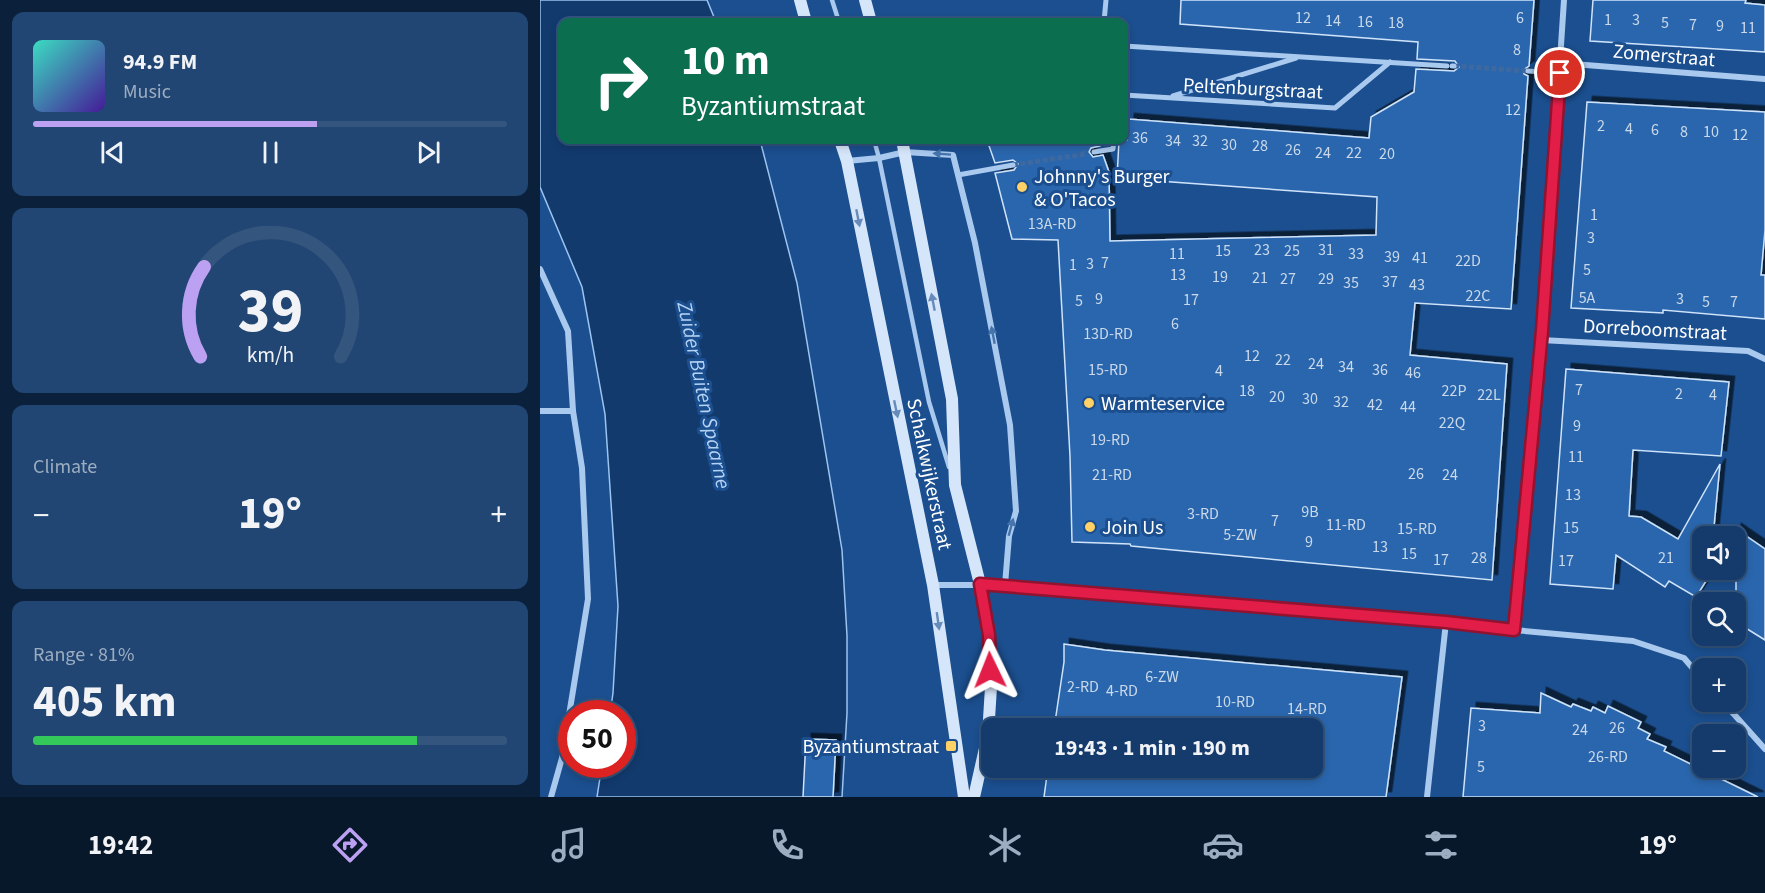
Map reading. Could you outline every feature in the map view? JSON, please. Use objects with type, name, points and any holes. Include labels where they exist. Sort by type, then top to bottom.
[{"type":"main road","points":[[800,0],[805,18]]},
{"type":"main road","points":[[865,0],[870,18]]},
{"type":"main road","name":"Schalkwijkerstraat","points":[[841,144],[847,161],[933,585],[964,797]]},
{"type":"main road","name":"Schalkwijkerstraat","points":[[903,146],[952,399],[955,485],[980,584],[989,635],[991,687],[988,735],[974,797]]},
{"type":"street","points":[[1104,18],[1106,0]]},
{"type":"street","points":[[1514,630],[1541,340],[1564,0]]},
{"type":"street","name":"Peltenburgstraat","points":[[1128,46],[1451,66]]},
{"type":"street","name":"Peltenburgstraat","points":[[1169,98],[1301,57]]},
{"type":"street","name":"Peltenburgstraat","points":[[1128,95],[1335,108],[1390,62]]},
{"type":"street","name":"Zomerstraat","points":[[1560,63],[1765,80]]},
{"type":"street","points":[[1528,71],[1560,73]]},
{"type":"street","points":[[1094,152],[1113,148],[1114,144]]},
{"type":"street","points":[[847,161],[879,158],[903,146],[953,155],[975,243],[1010,425],[1016,511],[1009,536],[1005,585]]},
{"type":"street","points":[[958,175],[1013,165]]},
{"type":"street","points":[[540,269],[568,331],[573,411],[582,468],[588,599],[562,758],[550,797]]},
{"type":"street","name":"Dorreboomstraat","points":[[1541,340],[1748,351],[1765,359]]},
{"type":"street","points":[[540,411],[573,411]]},
{"type":"street","points":[[933,585],[1005,585],[1446,622],[1633,642],[1684,658],[1692,667]]},
{"type":"street","points":[[1427,797],[1446,622]]},
{"type":"street","points":[[1732,712],[1765,749]]},
{"type":"lane","points":[[832,0],[838,18]]},
{"type":"lane","name":"Schalkwijkerstraat","points":[[875,144],[929,402],[955,485]]},
{"type":"water","name":"Zuider Buiten Spaarne","points":[[540,0],[707,0],[714,18],[558,18],[558,144],[761,144],[797,283],[842,550],[847,636],[847,713],[842,797],[597,797],[600,778],[636,778],[636,700],[612,700],[618,606],[605,414],[582,287],[540,187]]},
{"type":"building","points":[[1181,0],[1534,0],[1529,66],[1523,70],[1528,76],[1511,309],[1415,303],[1410,355],[1507,364],[1492,580],[1131,546],[1130,544],[1072,542],[1070,456],[1058,240],[1012,239],[995,173],[1014,170],[1018,164],[1013,160],[995,163],[988,144],[1099,144],[1100,146],[1091,148],[1089,152],[1093,157],[1103,155],[1109,172],[1110,241],[1376,235],[1377,197],[1117,178],[1119,144],[1128,144],[1129,119],[1369,138],[1371,117],[1414,92],[1416,69],[1454,71],[1459,67],[1455,61],[1417,59],[1418,42],[1180,24]]},
{"type":"building","points":[[1593,0],[1746,0],[1745,3],[1765,5],[1765,52],[1590,41]]},
{"type":"building","points":[[1587,102],[1765,112],[1765,230],[1761,275],[1765,275],[1765,319],[1663,310],[1663,313],[1571,308]]},
{"type":"building","points":[[1566,369],[1729,382],[1721,456],[1633,450],[1629,516],[1641,517],[1678,539],[1720,464],[1714,526],[1692,526],[1692,580],[1707,580],[1699,592],[1692,592],[1692,595],[1669,581],[1665,587],[1616,555],[1613,589],[1550,584]]},
{"type":"building","points":[[1746,536],[1765,549],[1765,640],[1746,628],[1746,592],[1736,592],[1736,580],[1746,580]]},
{"type":"building","points":[[1064,644],[1105,650],[1402,677],[1386,797],[1044,797],[1047,778],[1323,778],[1323,718],[1056,718],[1064,662]]},
{"type":"building","points":[[1541,693],[1571,707],[1573,704],[1591,711],[1593,707],[1605,713],[1608,706],[1641,722],[1638,728],[1650,734],[1647,739],[1666,747],[1664,751],[1692,765],[1692,778],[1719,778],[1758,797],[1463,797],[1471,708],[1540,713]]},
{"type":"building","points":[[806,739],[836,740],[833,797],[803,797]]},
{"type":"tunnel","points":[[1454,66],[1528,71]]},
{"type":"tunnel","points":[[1013,165],[1085,154],[1085,151]]},
{"type":"place","name":"Johnny's Burger & O'Tacos","points":[[1022,187]]},
{"type":"place","name":"Warmteservice","points":[[1089,403]]},
{"type":"place","name":"Join Us","points":[[1090,527]]},
{"type":"place","name":"Byzantiumstraat","points":[[951,746]]},
{"type":"route","points":[[990,670],[989,635],[980,584],[1446,622],[1514,630],[1542,331],[1560,73]]}]
